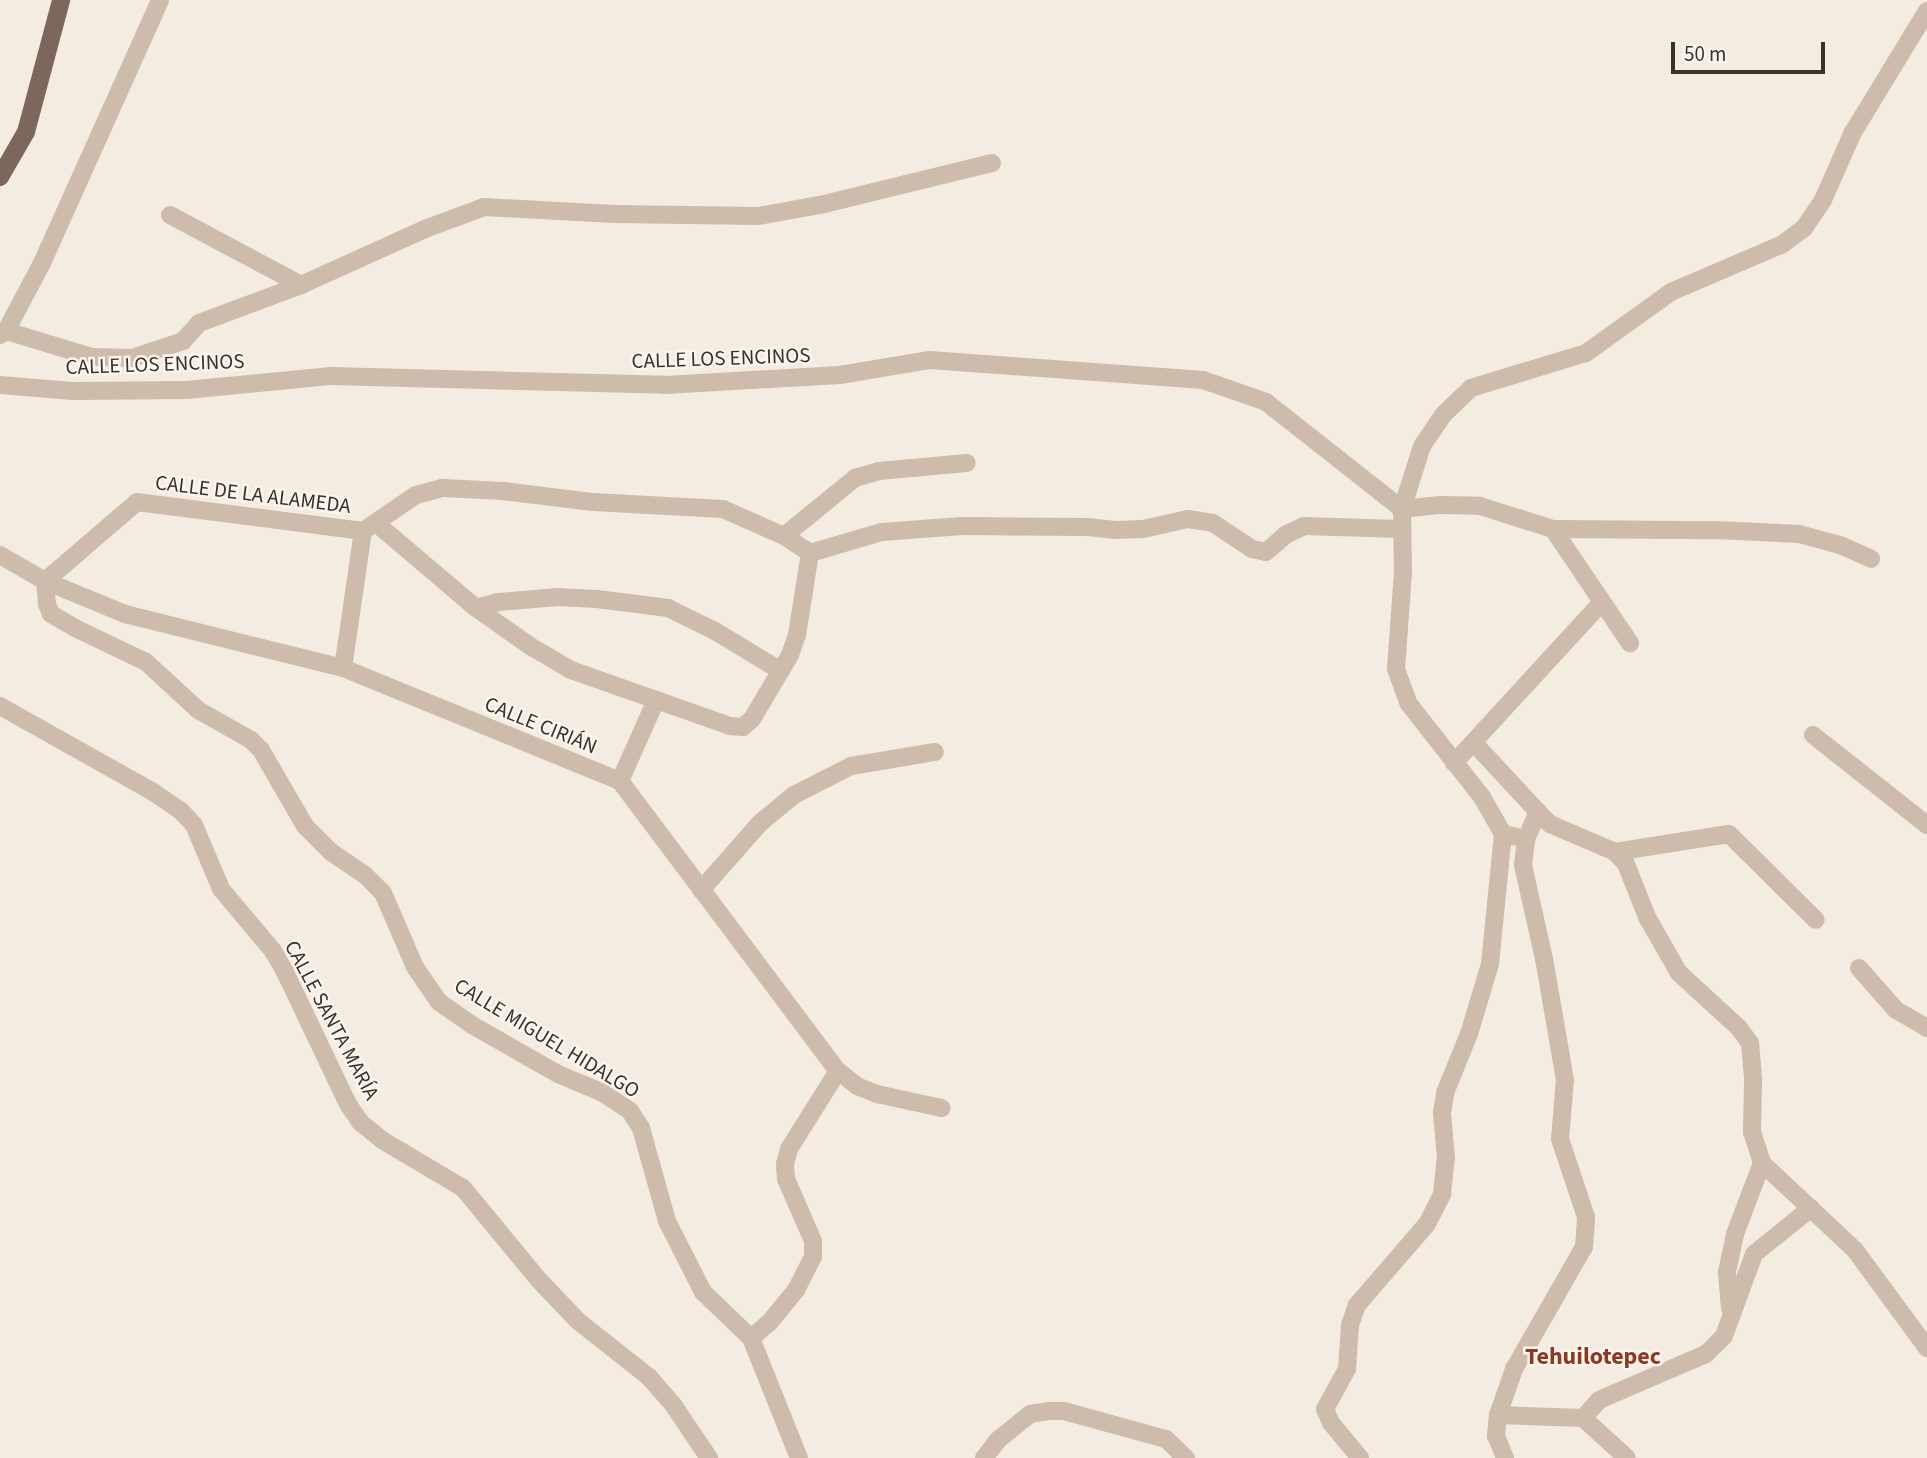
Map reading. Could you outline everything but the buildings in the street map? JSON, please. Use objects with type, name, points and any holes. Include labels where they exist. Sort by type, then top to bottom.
[{"type":"main road","points":[[0,177],[26,132],[61,0]]},
{"type":"street","points":[[160,0],[42,263],[3,333],[92,357],[132,358],[183,341],[199,323],[301,285],[425,229],[484,207],[614,214],[758,216],[820,205],[992,163]]},
{"type":"street","points":[[1360,1458],[1331,1423],[1325,1409],[1346,1369],[1350,1325],[1357,1305],[1427,1224],[1442,1194],[1447,1158],[1442,1113],[1445,1093],[1469,1034],[1490,964],[1503,834],[1482,797],[1409,704],[1396,669],[1403,572],[1400,529],[1402,509],[1422,446],[1443,415],[1471,388],[1586,354],[1671,292],[1783,244],[1804,228],[1823,200],[1853,132],[1927,11]]},
{"type":"street","points":[[170,215],[301,285]]},
{"type":"street","name":"CALLE LOS ENCINOS","points":[[0,386],[73,391],[187,390],[331,376],[665,385],[840,375],[930,360],[1203,380],[1266,402],[1402,509]]},
{"type":"street","points":[[784,536],[855,478],[879,471],[967,463]]},
{"type":"street","points":[[343,668],[370,528],[393,508],[416,495],[443,488],[503,491],[593,502],[723,509],[784,536],[810,553],[882,532],[962,526],[1087,527],[1116,530],[1143,529],[1188,519],[1213,523],[1252,549],[1266,552],[1287,534],[1304,526],[1400,529]]},
{"type":"street","name":"CALLE DE LA ALAMEDA","points":[[45,582],[137,502],[370,528]]},
{"type":"street","points":[[1402,509],[1441,505],[1480,506],[1553,529],[1715,530],[1798,534],[1840,545],[1871,559]]},
{"type":"street","points":[[370,528],[476,608],[530,646],[571,670],[730,726],[743,727],[751,719],[781,671],[797,635],[810,553]]},
{"type":"street","points":[[1553,529],[1630,643]]},
{"type":"street","name":"CALLE CIRIÁN","points":[[0,555],[45,582],[125,614],[343,668],[620,781]]},
{"type":"street","name":"CALLE MIGUEL HIDALGO","points":[[45,582],[51,614],[146,662],[209,719],[251,740],[261,750],[306,826],[331,852],[365,876],[383,893],[415,967],[439,1002],[558,1074],[601,1092],[630,1111],[641,1128],[667,1221],[703,1292],[751,1338],[799,1458]]},
{"type":"street","points":[[476,608],[498,602],[558,597],[597,598],[668,608],[715,631],[781,671]]},
{"type":"street","points":[[1454,763],[1475,744],[1602,602]]},
{"type":"street","points":[[656,700],[620,781],[838,1071],[857,1086],[877,1094],[941,1108]]},
{"type":"street","name":"CALLE SANTA MARÍA","points":[[0,706],[153,792],[181,811],[194,825],[221,889],[273,951],[348,1104],[360,1122],[382,1140],[463,1188],[538,1279],[578,1321],[649,1377],[674,1406],[709,1458]]},
{"type":"street","points":[[1813,735],[1927,825]]},
{"type":"street","points":[[1475,744],[1550,824],[1615,852],[1626,864],[1647,917],[1679,974],[1740,1028],[1750,1043],[1753,1081],[1752,1132],[1762,1163],[1855,1250],[1927,1348]]},
{"type":"street","points":[[701,890],[761,823],[794,795],[851,766],[935,752]]},
{"type":"street","points":[[1506,1458],[1496,1436],[1498,1415],[1524,1349],[1584,1247],[1587,1217],[1560,1139],[1565,1080],[1544,960],[1523,865],[1526,839],[1538,812]]},
{"type":"street","points":[[1503,834],[1526,839]]},
{"type":"street","points":[[1615,852],[1729,834],[1816,920]]},
{"type":"street","points":[[1859,968],[1896,1010],[1927,1028]]},
{"type":"street","points":[[751,1338],[769,1323],[796,1290],[813,1257],[813,1241],[794,1199],[785,1164],[789,1149],[838,1071]]},
{"type":"street","points":[[1730,1315],[1727,1272],[1735,1234],[1762,1163]]},
{"type":"street","points":[[1583,1418],[1599,1400],[1706,1354],[1724,1336],[1754,1254],[1811,1208]]},
{"type":"street","points":[[984,1458],[998,1440],[1030,1414],[1048,1411],[1064,1411],[1166,1439],[1181,1452]]},
{"type":"street","points":[[1498,1415],[1583,1418],[1627,1458]]},
{"type":"district","name":"Tehuilotepec","points":[[1593,1357]]}]
